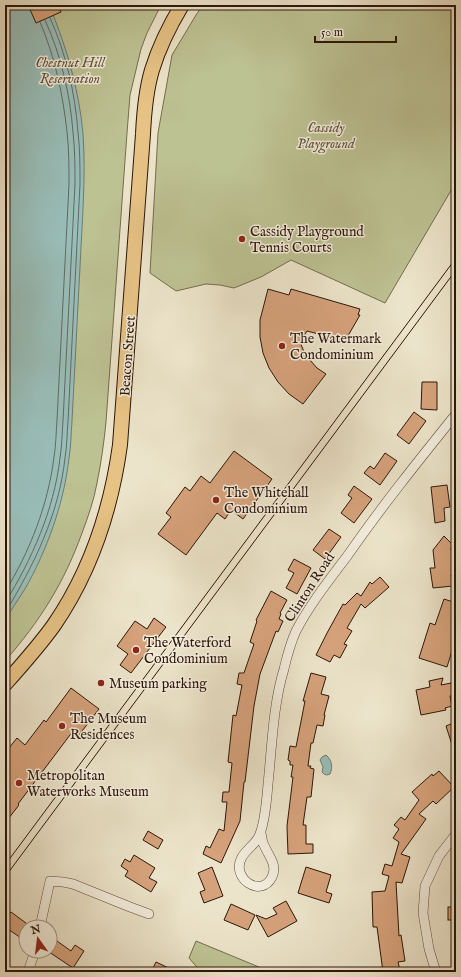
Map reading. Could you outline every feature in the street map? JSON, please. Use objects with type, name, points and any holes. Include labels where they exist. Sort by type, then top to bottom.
[{"type":"main road","name":"Beacon Street","points":[[5,684],[35,650],[65,608],[83,575],[108,507],[117,467],[121,431],[146,98],[157,55],[182,5]]},
{"type":"street","name":"Clinton Road","points":[[261,834],[242,857],[239,867],[241,875],[247,883],[257,886],[265,884],[272,877],[274,869],[271,859],[264,846],[261,834],[277,700],[283,671],[296,632],[309,609],[363,532],[456,414]]},
{"type":"street","points":[[436,972],[429,949],[422,913],[425,886],[439,856],[456,834]]},
{"type":"street","points":[[42,919],[50,881],[73,884],[149,914]]},
{"type":"street","points":[[28,972],[32,959]]},
{"type":"green space","name":"Chestnut Hill Reservation","points":[[5,5],[161,5],[141,49],[130,95],[106,422],[94,496],[75,551],[59,585],[40,616],[5,661]]},
{"type":"green space","name":"Cassidy Playground","points":[[203,5],[456,5],[456,182],[385,303],[291,260],[261,277],[234,288],[206,284],[176,291],[150,273],[158,133],[172,55]]},
{"type":"green space","points":[[196,941],[271,972],[201,972],[189,958]]},
{"type":"water","points":[[5,5],[49,5],[61,36],[75,84],[83,134],[84,184],[72,421],[67,475],[59,509],[47,542],[25,589],[5,620]]},
{"type":"water","points":[[326,755],[330,759],[332,766],[330,774],[327,775],[322,772],[323,767],[320,760]]},
{"type":"building","points":[[28,5],[58,5],[61,12],[36,23]]},
{"type":"building","name":"The Watermark Condominium","points":[[268,289],[289,295],[291,289],[360,309],[358,315],[360,315],[345,341],[307,331],[300,342],[305,354],[317,368],[326,374],[303,404],[289,394],[278,382],[269,368],[263,353],[260,337],[260,320]]},
{"type":"building","points":[[422,382],[437,382],[437,410],[421,409]]},
{"type":"building","points":[[414,412],[426,421],[409,444],[397,435]]},
{"type":"building","name":"The Whitehall Condominium","points":[[234,451],[272,479],[243,519],[231,510],[225,519],[217,513],[186,555],[158,534],[171,517],[166,513],[185,487],[190,491],[201,476],[210,483]]},
{"type":"building","points":[[385,453],[397,461],[380,485],[364,473],[370,466],[374,469]]},
{"type":"building","points":[[447,485],[450,507],[444,508],[445,521],[435,523],[431,487]]},
{"type":"building","points":[[354,486],[372,499],[354,523],[341,513],[352,498],[348,495]]},
{"type":"building","points":[[329,529],[341,537],[325,559],[313,550]]},
{"type":"building","points":[[444,536],[454,546],[451,548],[455,574],[451,575],[453,586],[433,588],[430,568],[435,568],[433,550]]},
{"type":"building","points":[[294,559],[311,568],[297,594],[286,588],[294,573],[288,570]]},
{"type":"building","points":[[380,577],[389,587],[365,608],[361,604],[347,628],[352,631],[344,644],[347,645],[340,658],[334,655],[330,662],[316,655],[343,604],[345,605],[357,593],[361,596],[370,582],[372,584]]},
{"type":"building","points":[[271,591],[287,600],[280,613],[279,619],[283,621],[278,632],[276,631],[260,674],[254,706],[240,821],[221,863],[203,854],[206,846],[210,848],[219,829],[224,831],[227,802],[222,802],[223,792],[229,792],[232,763],[228,762],[233,715],[236,716],[242,685],[237,684],[239,673],[244,673],[254,644],[250,642],[257,621],[256,620]]},
{"type":"building","points":[[444,599],[456,603],[456,638],[447,667],[419,658],[430,623],[435,625]]},
{"type":"building","name":"The Waterford Condominium","points":[[154,618],[166,627],[131,673],[120,665],[128,654],[117,646],[135,621],[147,629]]},
{"type":"building","points":[[311,673],[326,677],[321,694],[329,696],[323,726],[317,725],[313,743],[311,743],[308,766],[311,766],[310,768],[314,769],[311,797],[307,797],[303,825],[306,825],[306,844],[313,844],[313,853],[288,854],[287,826],[293,765],[290,765],[290,761],[288,760],[290,746],[296,747],[305,701],[303,701]]},
{"type":"building","points":[[443,678],[441,685],[456,682],[456,695],[450,696],[452,706],[445,708],[446,710],[421,715],[416,690],[430,687],[429,681]]},
{"type":"building","points":[[71,688],[99,709],[79,735],[73,731],[5,823],[5,753],[17,738],[25,745],[44,720],[46,722]]},
{"type":"building","points":[[456,722],[456,751],[454,751],[446,726]]},
{"type":"building","points":[[439,771],[454,787],[436,804],[433,801],[419,814],[426,819],[401,854],[410,857],[402,883],[396,882],[399,936],[401,935],[405,961],[398,962],[400,970],[383,972],[377,927],[373,927],[372,892],[385,891],[389,876],[382,874],[385,864],[392,866],[399,842],[393,838],[399,829],[394,825],[401,817],[405,820],[419,800],[412,792],[432,774],[433,776]]},
{"type":"building","points":[[148,831],[163,840],[158,849],[143,840]]},
{"type":"building","points":[[134,855],[155,868],[149,878],[157,882],[151,892],[125,876],[128,871],[121,866],[125,859],[130,862]]},
{"type":"building","points":[[212,867],[223,896],[204,903],[200,892],[205,890],[198,873]]},
{"type":"building","points":[[306,867],[331,875],[326,892],[332,894],[329,903],[298,893]]},
{"type":"building","points":[[286,901],[297,921],[268,937],[256,915],[266,919],[277,914],[273,908]]},
{"type":"building","points":[[231,904],[255,915],[248,930],[224,920]]},
{"type":"building","points":[[448,907],[456,907],[456,920],[448,920]]},
{"type":"building","points":[[11,912],[20,919],[18,919],[18,936],[5,927],[5,920]]},
{"type":"building","points":[[58,942],[71,951],[75,945],[84,951],[73,968],[58,958]]},
{"type":"building","points":[[156,962],[177,972],[151,972]]},
{"type":"tram line","points":[[5,865],[456,258]]},
{"type":"tram line","points":[[5,877],[456,270]]},
{"type":"place","name":"Cassidy Playground Tennis Courts","points":[[242,239]]},
{"type":"place","name":"The Watermark Condominium","points":[[282,346]]},
{"type":"place","name":"The Whitehall Condominium","points":[[216,500]]},
{"type":"place","name":"The Waterford Condominium","points":[[136,650]]},
{"type":"place","name":"Museum parking","points":[[101,683]]},
{"type":"place","name":"The Museum Residences","points":[[62,726]]},
{"type":"place","name":"Metropolitan Waterworks Museum","points":[[19,783]]}]
